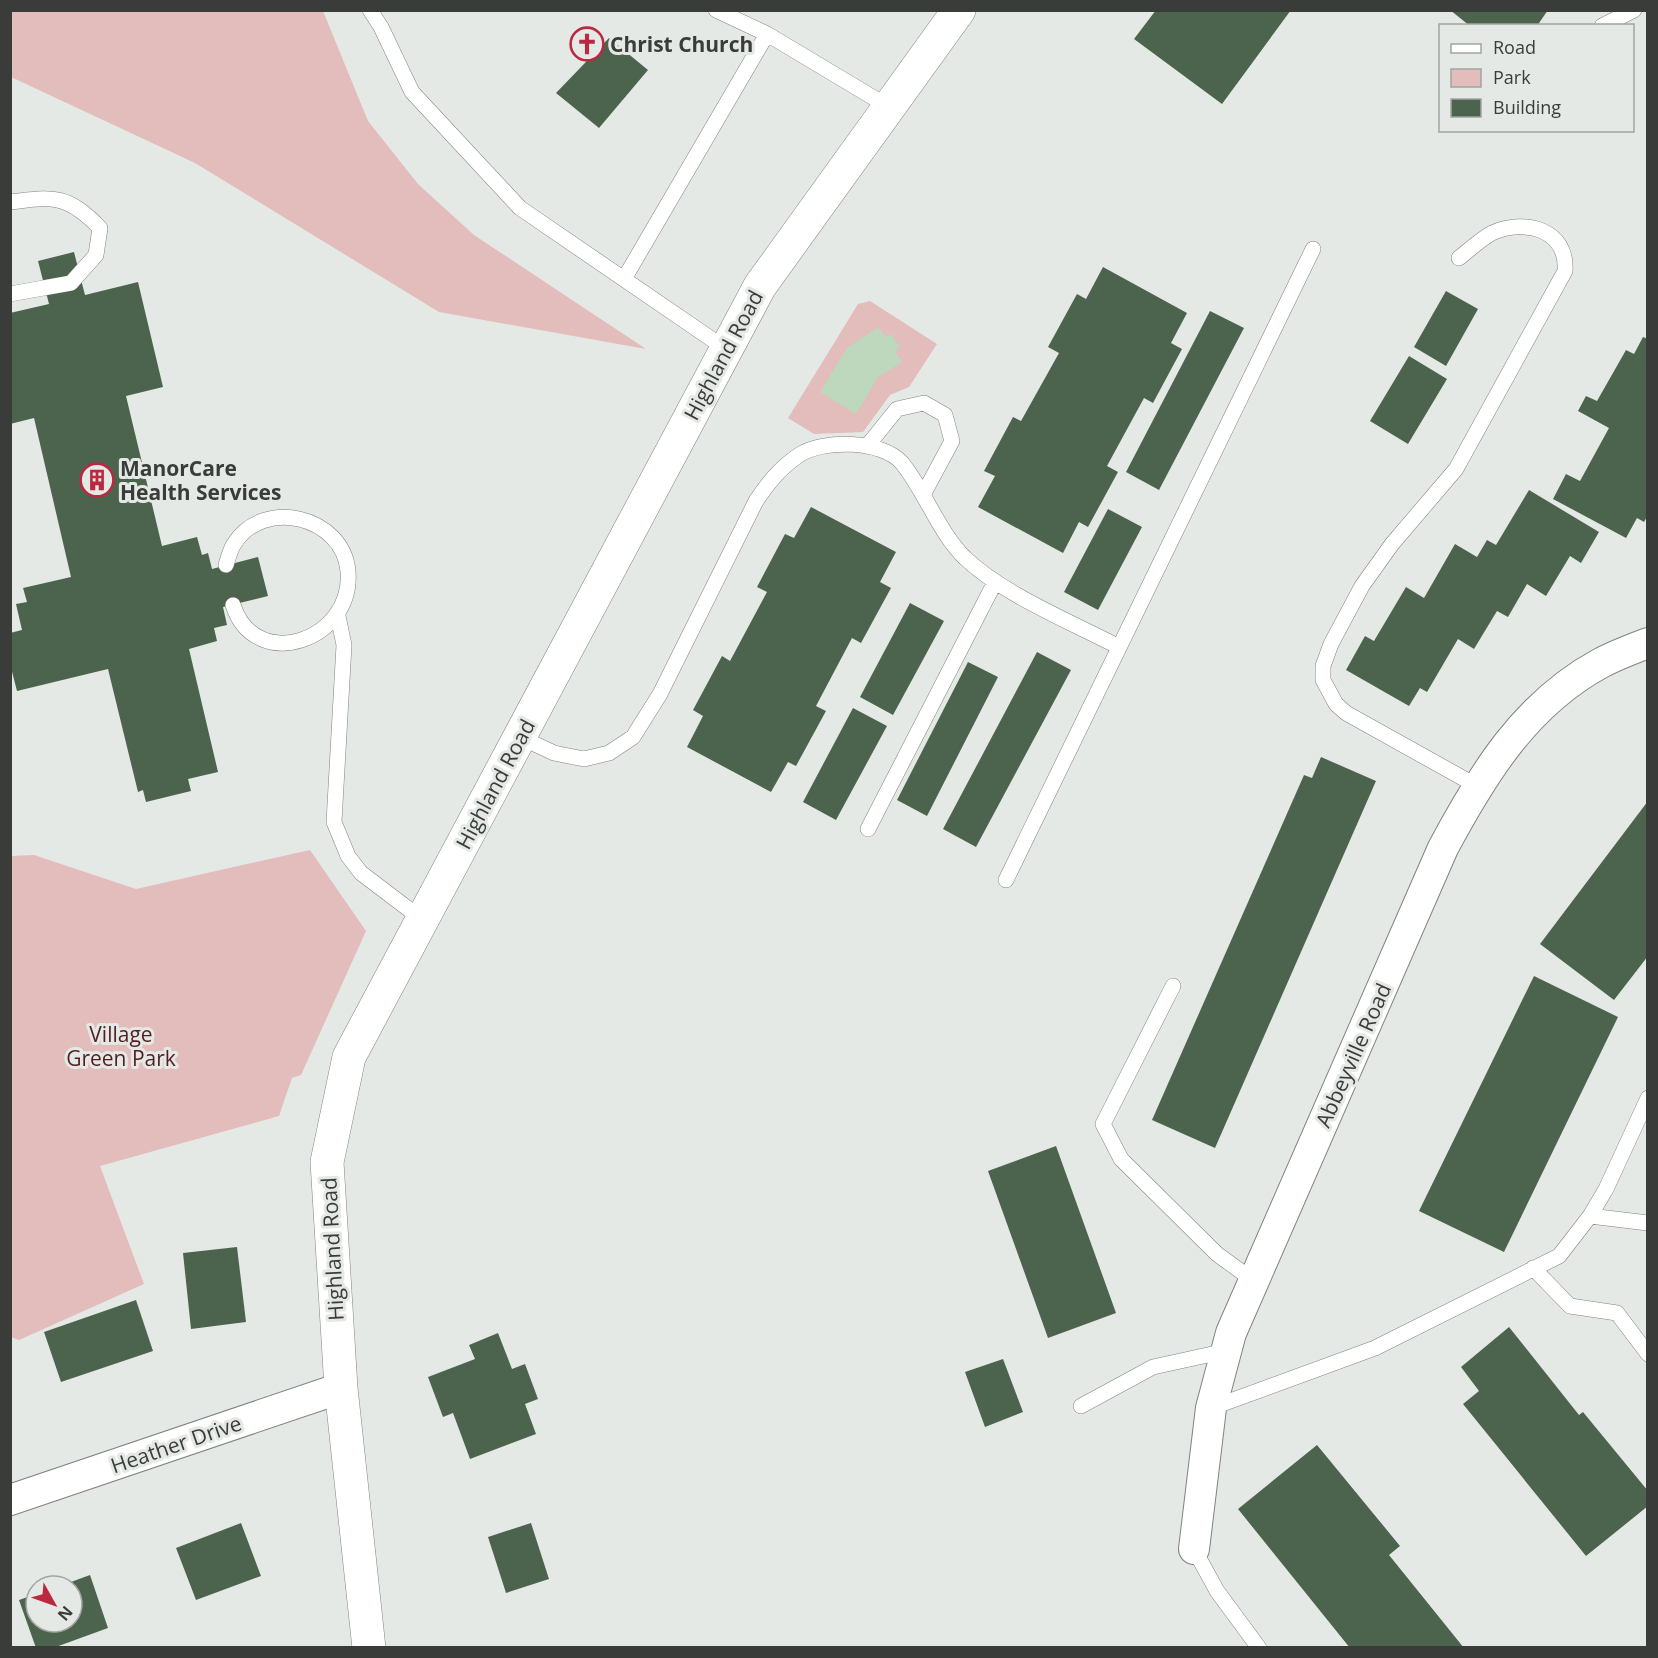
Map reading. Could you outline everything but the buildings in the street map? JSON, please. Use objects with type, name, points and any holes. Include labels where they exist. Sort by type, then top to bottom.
[{"type":"street","name":"Highland Road","points":[[369,1647],[341,1388],[327,1162],[350,1057],[760,286],[959,10]]},
{"type":"street","name":"Abbeyville Road","points":[[1194,1549],[1211,1408],[1226,1351],[1254,1281],[1443,848],[1477,786],[1503,747],[1547,700],[1601,663],[1647,643]]},
{"type":"street","name":"Heather Drive","points":[[10,1500],[341,1388]]},
{"type":"lane","points":[[370,10],[381,27],[412,92],[473,161],[520,208],[726,349]]},
{"type":"lane","points":[[716,10],[767,34],[889,107]]},
{"type":"lane","points":[[1606,24],[1634,10]]},
{"type":"lane","points":[[624,279],[767,34]]},
{"type":"lane","points":[[10,202],[50,197],[81,208],[100,228],[96,255],[71,283],[10,294]]},
{"type":"lane","points":[[1459,258],[1491,234],[1509,228],[1530,226],[1544,231],[1559,243],[1566,255],[1565,271],[1456,469],[1398,536],[1362,586],[1331,644],[1323,666],[1323,680],[1332,698],[1346,713],[1477,786]]},
{"type":"lane","points":[[1006,880],[1313,249]]},
{"type":"lane","points":[[868,445],[897,410],[924,403],[945,415],[952,441],[924,493]]},
{"type":"lane","points":[[520,737],[554,753],[584,759],[609,753],[633,737],[660,694],[756,501],[775,474],[801,453],[833,444],[868,445],[900,460],[924,493],[941,526],[964,557],[995,582],[1119,647]]},
{"type":"lane","points":[[226,565],[234,544],[251,526],[275,517],[300,518],[322,528],[339,546],[348,569],[348,594],[338,616],[320,633],[297,643],[272,642],[249,632],[233,605]]},
{"type":"lane","points":[[868,829],[995,582]]},
{"type":"lane","points":[[338,616],[344,645],[334,822],[348,856],[361,873],[423,920]]},
{"type":"lane","points":[[1173,986],[1103,1124],[1121,1160],[1217,1254],[1254,1281]]},
{"type":"lane","points":[[1211,1408],[1375,1348],[1559,1256],[1590,1216],[1606,1189],[1647,1098]]},
{"type":"lane","points":[[1590,1216],[1647,1223]]},
{"type":"lane","points":[[1533,1268],[1570,1306],[1617,1313],[1647,1354]]},
{"type":"lane","points":[[1081,1406],[1154,1367],[1226,1351]]},
{"type":"lane","points":[[1194,1549],[1218,1591],[1259,1647]]},
{"type":"green space","points":[[11,10],[323,11],[368,121],[418,184],[474,235],[646,349],[439,312],[195,163],[11,77]]},
{"type":"green space","points":[[870,301],[937,344],[909,387],[890,395],[863,432],[814,434],[788,418],[858,304]]},
{"type":"green space","name":"Village Green Park","points":[[310,850],[366,931],[301,1075],[292,1078],[279,1116],[100,1166],[144,1284],[19,1340],[11,1337],[11,856],[34,855],[136,889]]},
{"type":"shaded area","points":[[878,327],[886,337],[891,334],[900,347],[895,351],[902,362],[878,377],[856,414],[820,392],[847,348]]},
{"type":"place","name":"Christ Church","points":[[587,44]]},
{"type":"place","name":"ManorCare Health Services","points":[[97,480]]}]
